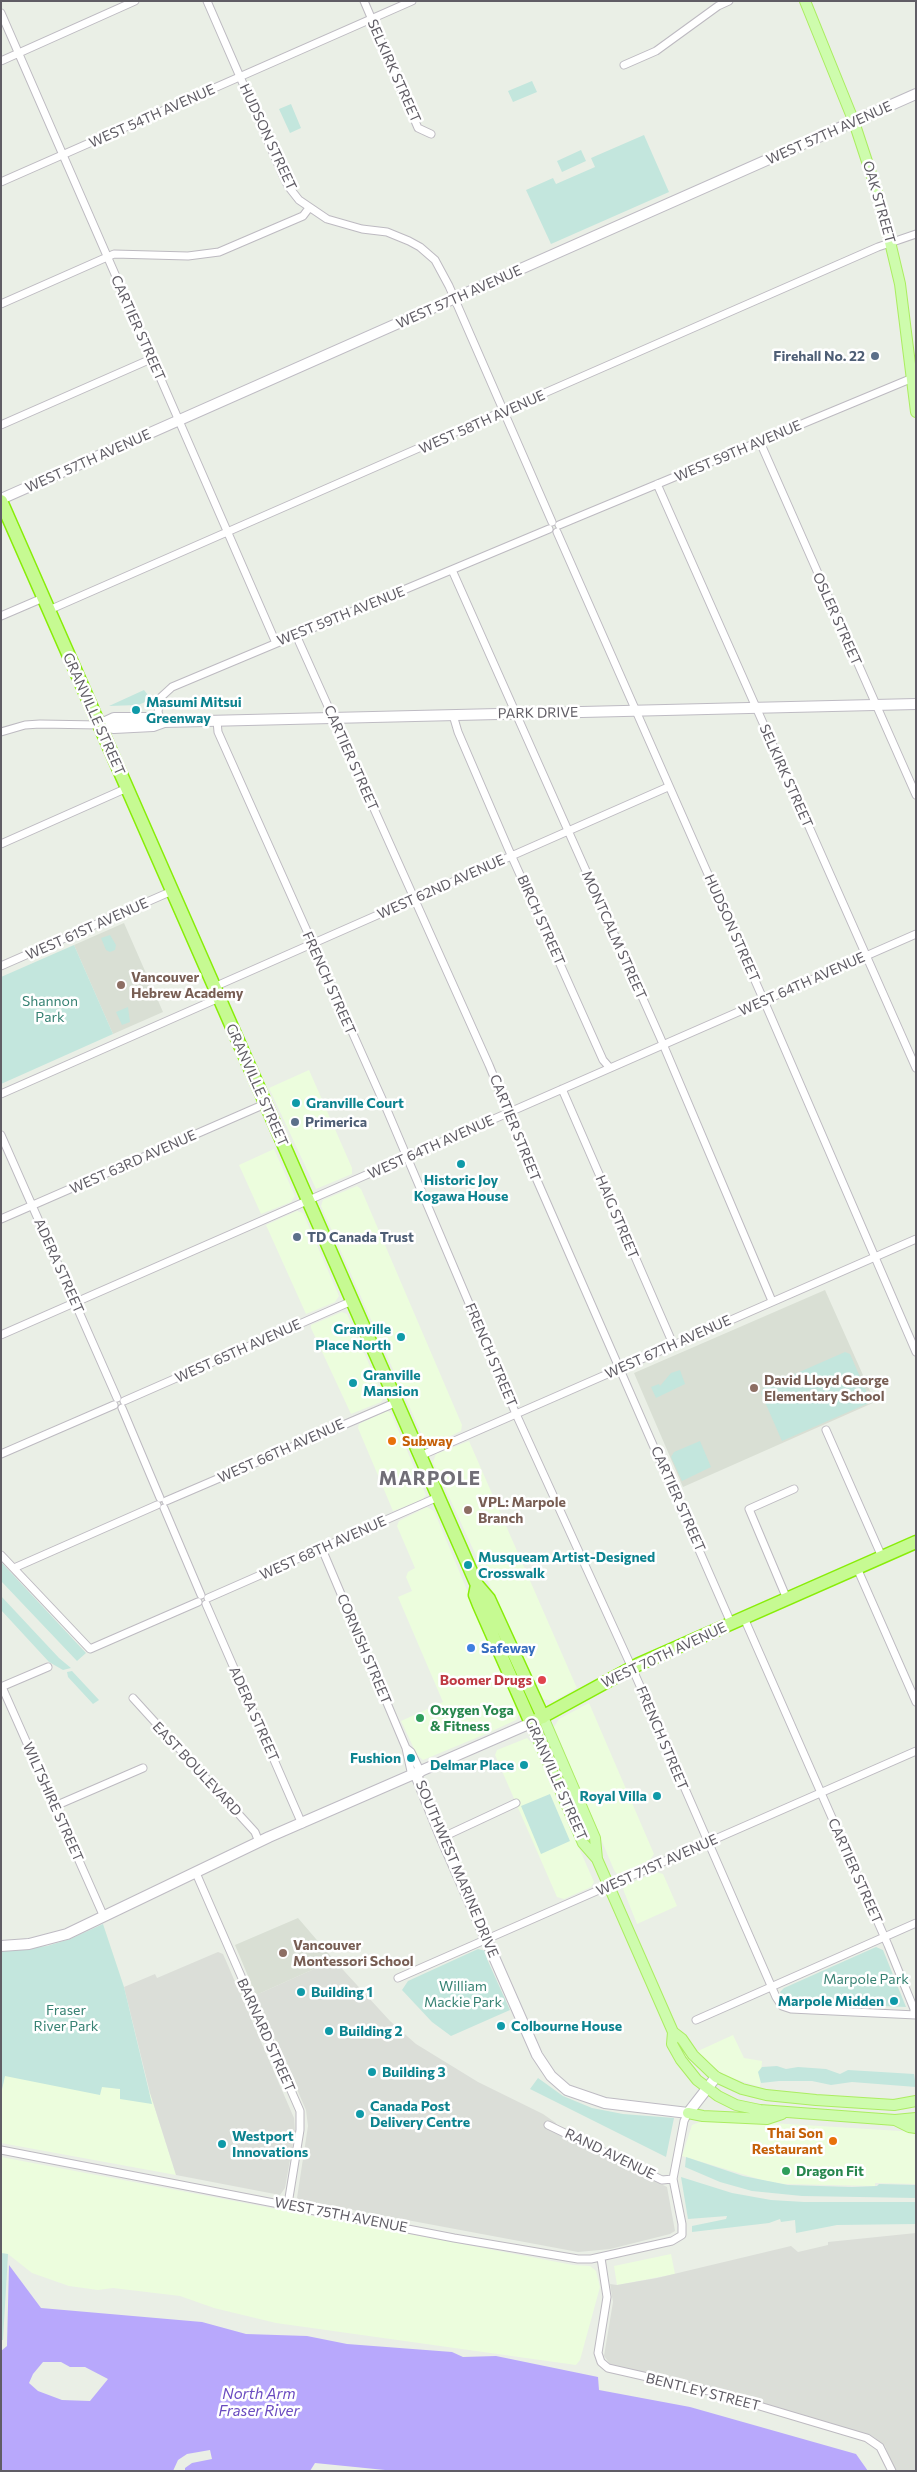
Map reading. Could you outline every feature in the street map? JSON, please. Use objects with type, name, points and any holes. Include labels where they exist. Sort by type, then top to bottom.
[{"type":"highway","name":"GRANVILLE STREET","points":[[1,500],[477,1585],[489,1599],[543,1717]]},
{"type":"highway","name":"WEST 70TH AVENUE","points":[[531,1723],[632,1668],[916,1542]]},
{"type":"highway","name":"GRANVILLE STREET","points":[[477,1585],[475,1595],[478,1605],[531,1723]]},
{"type":"main road","name":"OAK STREET","points":[[805,1],[854,122],[876,185],[891,243],[904,311],[914,377],[916,412]]},
{"type":"main road","name":"GRANVILLE STREET","points":[[543,1717],[595,1838],[597,1859],[608,1886],[673,2032],[682,2039],[693,2055],[716,2077]]},
{"type":"main road","name":"GRANVILLE STREET","points":[[531,1723],[583,1842],[597,1859]]},
{"type":"main road","name":"GRANVILLE STREET","points":[[673,2032],[672,2044],[681,2060],[708,2089]]},
{"type":"main road","points":[[716,2077],[742,2089],[766,2095],[916,2108]]},
{"type":"main road","points":[[708,2089],[736,2105],[760,2110],[895,2120],[916,2118]]},
{"type":"main road","points":[[894,2105],[916,2101]]},
{"type":"main road","points":[[688,2113],[703,2116],[767,2119],[785,2112]]},
{"type":"main road","points":[[895,2120],[909,2127],[916,2128]]},
{"type":"street","points":[[1,61],[135,1]]},
{"type":"street","name":"HUDSON STREET","points":[[208,1],[288,186],[309,208],[344,225],[387,232],[420,247],[435,260],[455,299],[668,788],[764,1001],[916,1352]]},
{"type":"street","name":"SELKIRK STREET","points":[[364,1],[418,128],[431,134]]},
{"type":"street","name":"WEST 54TH AVENUE","points":[[1,182],[412,1]]},
{"type":"street","points":[[624,65],[656,51],[718,6],[728,1]]},
{"type":"street","name":"CARTIER STREET","points":[[1,13],[276,643]]},
{"type":"street","name":"WEST 57TH AVENUE","points":[[1,500],[916,94]]},
{"type":"street","points":[[1,304],[115,254],[188,256],[219,252],[303,216],[309,208]]},
{"type":"street","name":"WEST 58TH AVENUE","points":[[49,610],[891,243],[916,234]]},
{"type":"street","points":[[1,425],[151,359]]},
{"type":"street","name":"WEST 59TH AVENUE","points":[[161,722],[158,705],[160,698],[167,690],[452,570],[553,525],[760,442],[914,377]]},
{"type":"street","name":"OSLER STREET","points":[[760,442],[916,795]]},
{"type":"street","name":"SELKIRK STREET","points":[[657,484],[916,1068]]},
{"type":"street","name":"MONTCALM STREET","points":[[452,570],[514,714],[569,832],[663,1045],[772,1301]]},
{"type":"street","points":[[1,616],[43,598]]},
{"type":"street","name":"CARTIER STREET","points":[[296,635],[509,1113],[619,1369],[732,1623]]},
{"type":"street","name":"PARK DRIVE","points":[[99,725],[114,718],[154,718],[161,722],[916,704]]},
{"type":"street","name":"BIRCH STREET","points":[[453,715],[458,732],[512,856],[603,1060],[610,1068]]},
{"type":"street","name":"FRENCH STREET","points":[[217,720],[218,732],[407,1157],[516,1414],[632,1668],[770,1987],[779,2002],[791,2010],[915,2015]]},
{"type":"street","points":[[1,732],[25,725],[99,725]]},
{"type":"street","points":[[1,844],[127,788]]},
{"type":"street","name":"WEST 62ND AVENUE","points":[[1,1094],[312,945],[668,788]]},
{"type":"street","name":"WEST 61ST AVENUE","points":[[1,966],[172,891]]},
{"type":"street","name":"WEST 64TH AVENUE","points":[[1,1335],[916,934]]},
{"type":"street","name":"HAIG STREET","points":[[562,1090],[673,1344]]},
{"type":"street","name":"WEST 63RD AVENUE","points":[[1,1219],[265,1104]]},
{"type":"street","name":"ADERA STREET","points":[[1,1135],[302,1824]]},
{"type":"street","name":"WEST 67TH AVENUE","points":[[420,1456],[916,1239]]},
{"type":"street","points":[[79,1311],[84,1299]]},
{"type":"street","name":"WEST 65TH AVENUE","points":[[1,1454],[352,1300]]},
{"type":"street","name":"WEST 66TH AVENUE","points":[[14,1568],[396,1402]]},
{"type":"street","points":[[826,1430],[882,1557]]},
{"type":"street","points":[[787,1599],[749,1509],[794,1489]]},
{"type":"street","name":"WEST 68TH AVENUE","points":[[14,1568],[85,1645],[94,1648],[438,1497]]},
{"type":"street","name":"CORNISH STREET","points":[[322,1549],[406,1748],[411,1752],[416,1774]]},
{"type":"street","points":[[1,1555],[14,1568]]},
{"type":"street","points":[[857,1568],[916,1702]]},
{"type":"street","name":"CARTIER STREET","points":[[744,1618],[884,1937],[915,2015]]},
{"type":"street","points":[[2,1687],[48,1667]]},
{"type":"street","name":"WILTSHIRE STREET","points":[[2,1687],[104,1917]]},
{"type":"street","name":"EAST BOULEVARD","points":[[133,1698],[255,1832],[259,1842]]},
{"type":"street","name":"WEST 70TH AVENUE","points":[[416,1774],[531,1723]]},
{"type":"street","name":"WEST 71ST AVENUE","points":[[398,1978],[916,1751]]},
{"type":"street","points":[[55,1806],[143,1768]]},
{"type":"street","name":"SOUTHWEST MARINE DRIVE","points":[[1,1946],[29,1944],[54,1938],[104,1917],[259,1842],[416,1774],[441,1838],[537,2055],[556,2082],[568,2090],[604,2103],[688,2113]]},
{"type":"street","points":[[441,1838],[516,1804]]},
{"type":"street","name":"BARNARD STREET","points":[[196,1873],[300,2111],[300,2130],[288,2204]]},
{"type":"street","points":[[696,2020],[916,1923]]},
{"type":"street","points":[[673,2179],[684,2121],[716,2077]]},
{"type":"street","name":"RAND AVENUE","points":[[548,2125],[662,2180],[673,2179]]},
{"type":"street","name":"WEST 75TH AVENUE","points":[[1,2150],[578,2259],[601,2258],[680,2237],[683,2230],[673,2179]]},
{"type":"street","name":"BENTLEY STREET","points":[[601,2258],[607,2297],[598,2353],[601,2362],[608,2368],[709,2391],[867,2438],[880,2447],[892,2471]]},
{"type":"shaded area","name":"Vancouver Hebrew Academy","points":[[124,923],[163,1012],[113,1034],[74,945]]},
{"type":"shaded area","points":[[309,1070],[352,1168],[352,1174],[316,1189],[269,1088]]},
{"type":"shaded area","points":[[274,1149],[295,1196],[291,1202],[261,1214],[239,1165]]},
{"type":"shaded area","points":[[357,1186],[361,1189],[462,1425],[461,1431],[432,1445],[425,1442],[321,1206],[323,1200]]},
{"type":"shaded area","points":[[297,1211],[303,1213],[339,1296],[335,1302],[306,1314],[266,1225]]},
{"type":"shaded area","name":"David Lloyd George Elementary School","points":[[825,1290],[875,1402],[683,1487],[634,1373]]},
{"type":"shaded area","points":[[342,1312],[347,1314],[384,1398],[381,1402],[351,1414],[311,1328],[311,1325]]},
{"type":"shaded area","points":[[387,1411],[391,1413],[426,1495],[422,1500],[393,1511],[358,1428],[359,1424]]},
{"type":"shaded area","points":[[469,1441],[577,1688],[554,1701],[542,1699],[433,1462],[436,1454]]},
{"type":"shaded area","points":[[427,1507],[434,1511],[519,1714],[516,1720],[423,1760],[417,1755],[401,1721],[443,1702],[398,1597],[412,1591],[406,1577],[408,1572],[415,1568],[397,1526],[399,1521]]},
{"type":"shaded area","points":[[589,1703],[654,1854],[650,1860],[622,1874],[617,1874],[614,1870],[554,1727],[559,1719]]},
{"type":"shaded area","points":[[527,1738],[533,1744],[594,1882],[591,1887],[564,1899],[557,1897],[495,1755],[497,1750]]},
{"type":"shaded area","points":[[656,1872],[663,1874],[677,1906],[637,1924],[623,1889],[626,1885]]},
{"type":"shaded area","name":"Vancouver Montessori School","points":[[298,1918],[334,1960],[256,1995],[235,1945]]},
{"type":"shaded area","points":[[218,1952],[223,1954],[294,2118],[295,2132],[285,2188],[280,2195],[176,2175],[150,2093],[124,1987],[155,1974],[157,1978]]},
{"type":"shaded area","points":[[334,1960],[390,2021],[416,2044],[478,2082],[543,2114],[556,2123],[557,2131],[667,2187],[675,2231],[670,2234],[610,2249],[578,2252],[297,2198],[308,2126],[306,2110],[256,1995]]},
{"type":"shaded area","points":[[733,2035],[744,2058],[762,2061],[760,2087],[726,2076],[710,2064],[698,2051]]},
{"type":"shaded area","points":[[5,2074],[150,2093],[176,2175],[1,2143],[1,2094]]},
{"type":"shaded area","points":[[708,2119],[916,2132],[916,2184],[875,2183],[875,2186],[784,2184],[762,2180],[682,2156],[692,2125]]},
{"type":"shaded area","points":[[1,2157],[573,2265],[590,2266],[596,2271],[600,2287],[580,2360],[576,2365],[276,2323],[214,2308],[180,2296],[113,2288],[98,2290],[69,2286],[32,2273],[8,2254],[1,2253]]},
{"type":"shaded area","points":[[916,2233],[916,2471],[895,2471],[885,2446],[872,2436],[705,2386],[622,2370],[611,2365],[604,2356],[613,2302],[610,2284],[617,2285],[657,2278],[791,2246],[798,2252],[828,2245],[828,2242]]},
{"type":"shaded area","points":[[671,2254],[675,2274],[617,2285],[614,2266]]},
{"type":"green space","points":[[532,81],[537,92],[513,102],[508,91]]},
{"type":"green space","points":[[291,104],[301,128],[290,133],[279,109]]},
{"type":"green space","points":[[644,135],[669,192],[551,244],[526,190],[553,178],[556,184],[595,167],[591,158]]},
{"type":"green space","points":[[581,150],[586,161],[562,172],[557,161]]},
{"type":"green space","points":[[144,690],[151,699],[143,703],[138,705],[109,706]]},
{"type":"green space","points":[[110,935],[116,945],[115,950],[110,952],[106,950],[101,938]]},
{"type":"green space","name":"Shannon Park","points":[[74,945],[113,1034],[1,1084],[1,977]]},
{"type":"green space","points":[[128,1007],[130,1022],[122,1025],[116,1012]]},
{"type":"green space","points":[[845,1352],[850,1354],[871,1402],[782,1441],[761,1393],[763,1388]]},
{"type":"green space","points":[[680,1370],[685,1384],[656,1398],[651,1387],[659,1384],[660,1386],[671,1373]]},
{"type":"green space","points":[[700,1441],[711,1467],[682,1481],[671,1457],[674,1452]]},
{"type":"green space","points":[[1,1562],[86,1653],[77,1661],[1,1581]]},
{"type":"green space","points":[[1,1596],[59,1658],[71,1668],[63,1670],[49,1662],[1,1610]]},
{"type":"green space","points":[[72,1671],[99,1700],[93,1704],[68,1677],[67,1672]]},
{"type":"green space","points":[[550,1794],[570,1841],[541,1854],[521,1806]]},
{"type":"green space","name":"Fraser River Park","points":[[103,1924],[124,1987],[152,2104],[120,2099],[120,2089],[102,2087],[100,2095],[5,2076],[1,2094],[1,1951],[47,1946],[70,1939]]},
{"type":"green space","name":"Marpole Park","points":[[876,1947],[883,1950],[906,2007],[790,2002],[780,1992],[784,1988]]},
{"type":"green space","name":"William Mackie Park","points":[[478,1949],[486,1951],[487,1959],[510,2010],[451,2036],[432,2022],[402,1990],[408,1981]]},
{"type":"green space","points":[[777,2066],[786,2069],[798,2067],[826,2069],[840,2074],[848,2070],[914,2074],[916,2087],[852,2082],[831,2085],[812,2081],[761,2083],[758,2072],[762,2067]]},
{"type":"green space","points":[[538,2078],[563,2096],[592,2108],[623,2114],[674,2118],[666,2157],[530,2089]]},
{"type":"green space","points":[[686,2157],[743,2176],[788,2185],[852,2187],[877,2186],[879,2184],[916,2185],[916,2198],[802,2196],[752,2191],[720,2182],[685,2167]]},
{"type":"green space","points":[[681,2177],[732,2193],[771,2200],[804,2202],[916,2202],[916,2224],[837,2225],[796,2233],[795,2220],[781,2222],[780,2219],[769,2223],[692,2232],[692,2226],[726,2219],[727,2216],[688,2219]]},
{"type":"green space","points":[[1,2253],[8,2254],[3,2340],[1,2340]]},
{"type":"water","name":"North Arm Fraser River","points":[[9,2265],[41,2308],[202,2322],[246,2334],[307,2336],[347,2344],[452,2352],[463,2357],[496,2356],[598,2377],[599,2390],[690,2407],[856,2454],[868,2471],[395,2471],[315,2463],[310,2471],[185,2471],[185,2468],[192,2463],[212,2459],[210,2450],[187,2454],[178,2460],[173,2471],[1,2471],[1,2351],[7,2346]],"holes":[[[43,2362],[61,2362],[70,2367],[85,2367],[108,2379],[90,2401],[62,2400],[38,2391],[29,2383],[33,2374]]]},
{"type":"place","name":"Firehall No. 22","points":[[875,356]]},
{"type":"place","name":"Masumi Mitsui Greenway","points":[[136,710]]},
{"type":"place","name":"Vancouver Hebrew Academy","points":[[121,985]]},
{"type":"place","name":"Granville Court","points":[[296,1103]]},
{"type":"place","name":"Primerica","points":[[295,1122]]},
{"type":"place","name":"Historic Joy Kogawa House","points":[[461,1164]]},
{"type":"place","name":"TD Canada Trust","points":[[297,1237]]},
{"type":"place","name":"Granville Place North","points":[[401,1337]]},
{"type":"place","name":"Granville Mansion","points":[[353,1383]]},
{"type":"place","name":"David Lloyd George Elementary School","points":[[754,1388]]},
{"type":"place","name":"Subway","points":[[392,1441]]},
{"type":"place","name":"VPL: Marpole Branch","points":[[468,1510]]},
{"type":"place","name":"Musqueam Artist-Designed Crosswalk","points":[[468,1565]]},
{"type":"place","name":"Safeway","points":[[471,1648]]},
{"type":"place","name":"Boomer Drugs","points":[[542,1680]]},
{"type":"place","name":"Oxygen Yoga & Fitness","points":[[420,1718]]},
{"type":"place","name":"Fushion","points":[[411,1758]]},
{"type":"place","name":"Delmar Place","points":[[524,1765]]},
{"type":"place","name":"Royal Villa","points":[[657,1796]]},
{"type":"place","name":"Vancouver Montessori School","points":[[283,1953]]},
{"type":"place","name":"Building 1","points":[[301,1992]]},
{"type":"place","name":"Marpole Midden","points":[[894,2001]]},
{"type":"place","name":"Colbourne House","points":[[501,2026]]},
{"type":"place","name":"Building 2","points":[[329,2031]]},
{"type":"place","name":"Building 3","points":[[372,2072]]},
{"type":"place","name":"Canada Post Delivery Centre","points":[[360,2114]]},
{"type":"place","name":"Thai Son Restaurant","points":[[833,2141]]},
{"type":"place","name":"Westport Innovations","points":[[222,2144]]},
{"type":"place","name":"Dragon Fit","points":[[786,2171]]},
{"type":"district","name":"MARPOLE","points":[[430,1479]]}]
